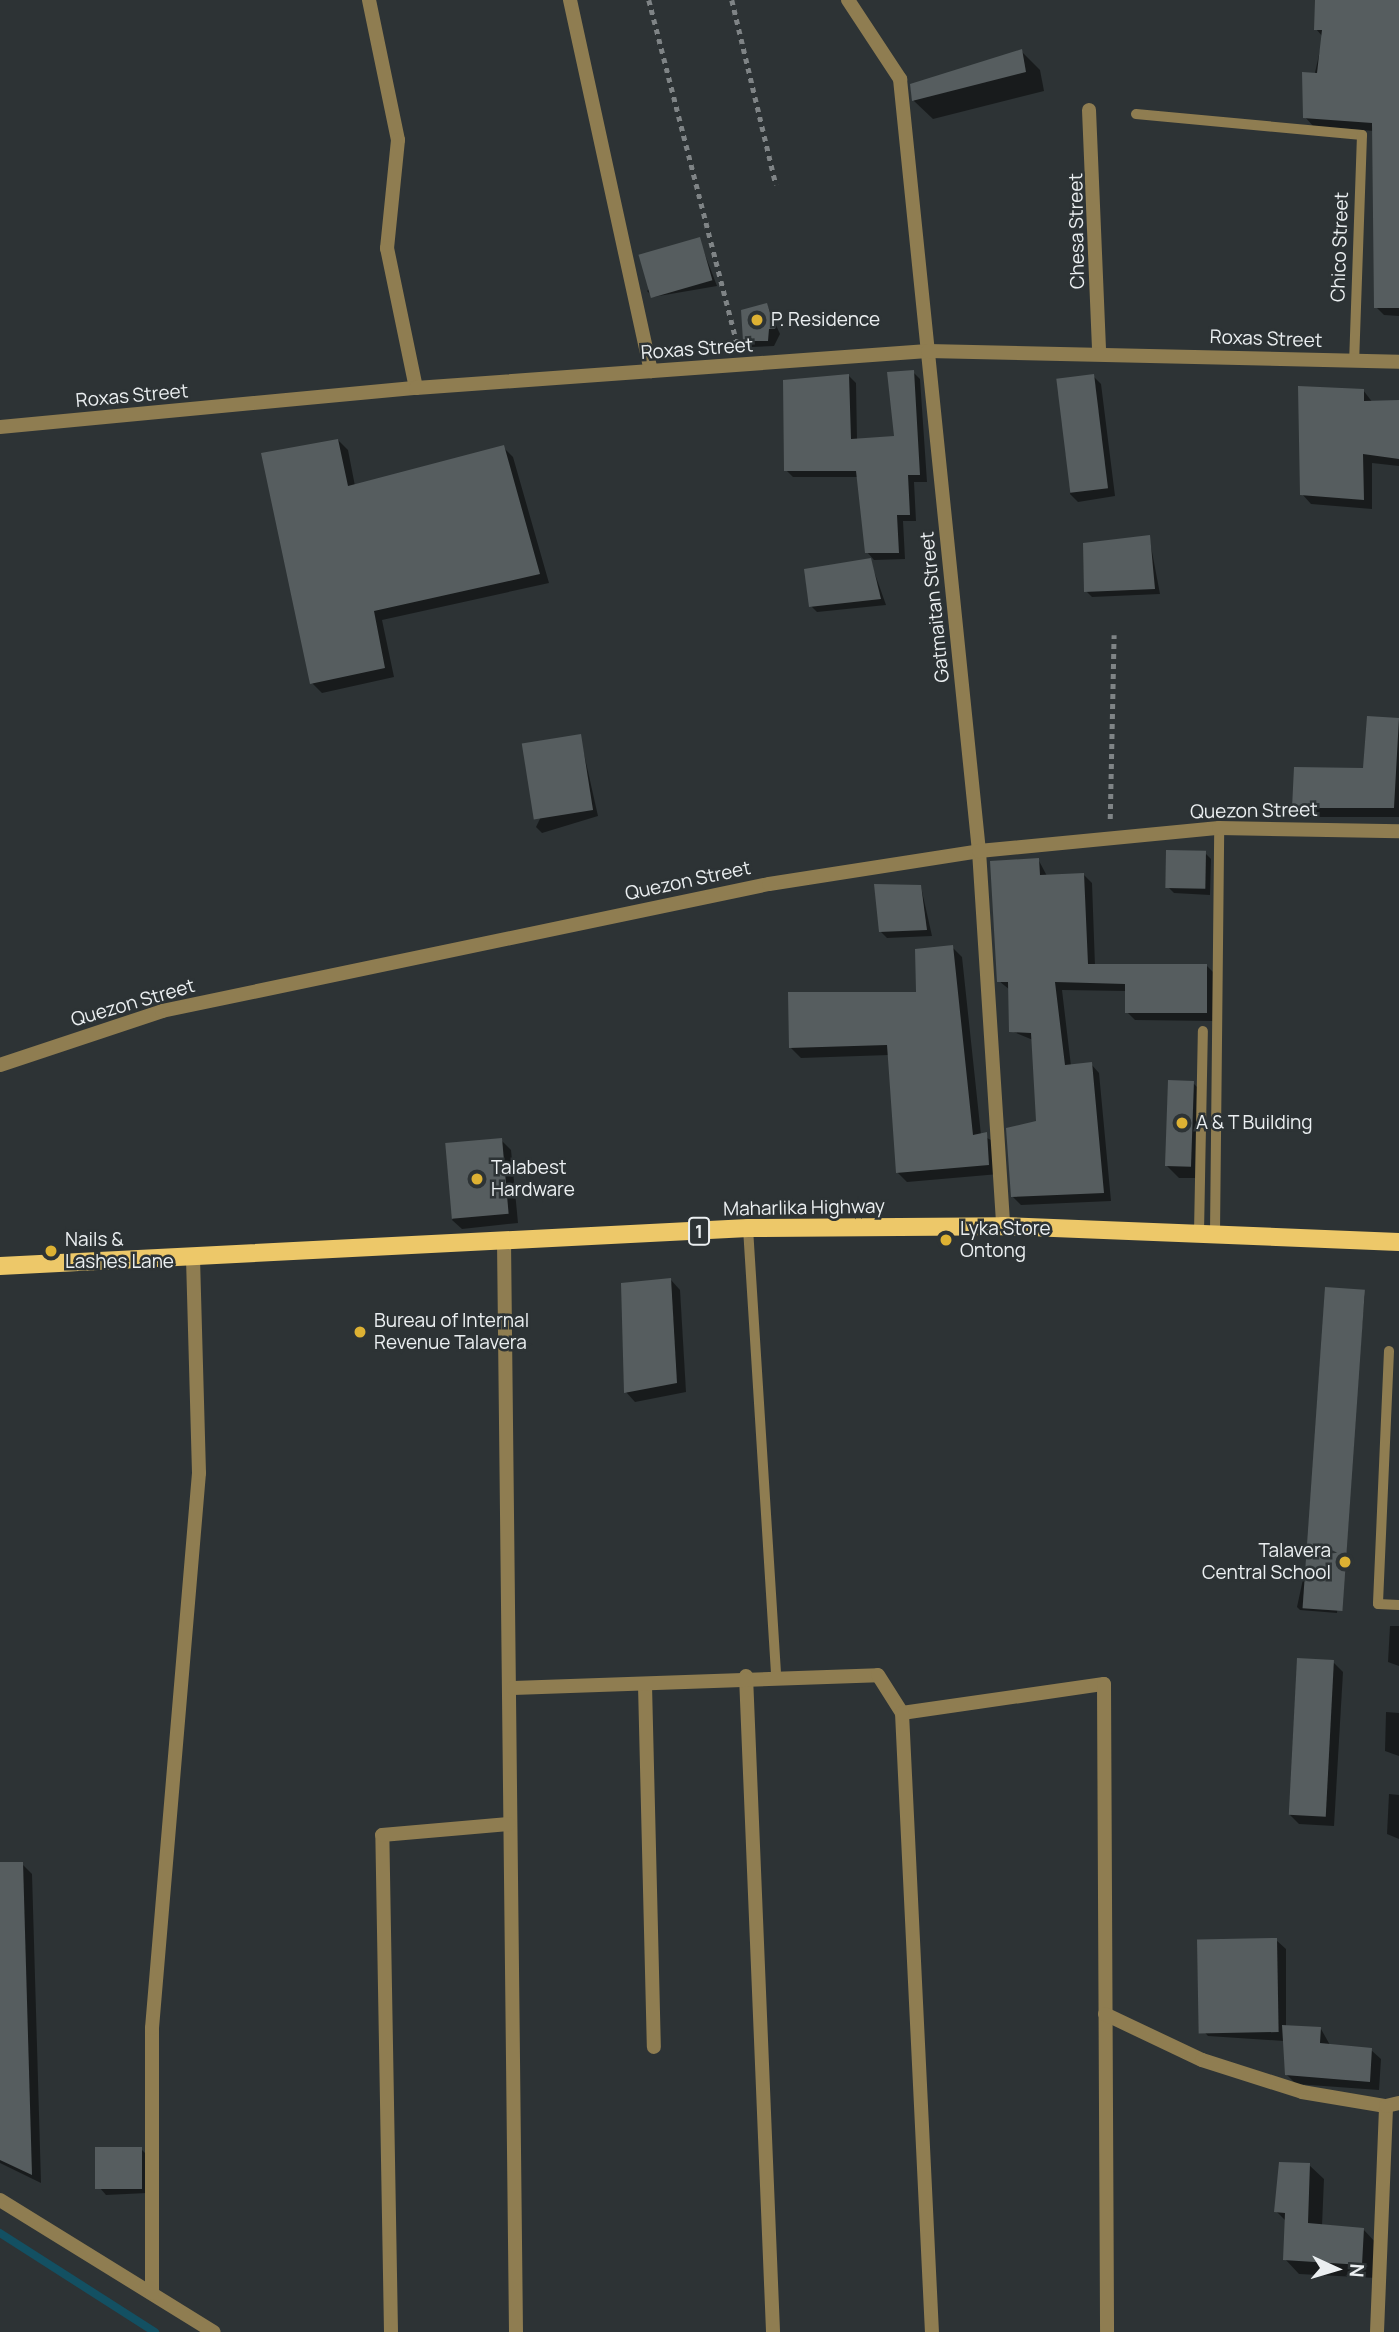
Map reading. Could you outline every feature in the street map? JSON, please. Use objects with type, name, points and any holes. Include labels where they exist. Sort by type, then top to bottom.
[{"type":"main road","name":"Maharlika Highway","points":[[0,1266],[748,1228],[1003,1226],[1207,1232],[1399,1242]]},
{"type":"street","points":[[369,0],[398,140],[387,248],[416,388]]},
{"type":"street","points":[[570,0],[651,372]]},
{"type":"street","name":"Gatmaitan Street","points":[[848,0],[900,79],[979,851],[1003,1226]]},
{"type":"street","name":"Chesa Street","points":[[1089,110],[1100,351]]},
{"type":"street","name":"Roxas Street","points":[[0,427],[416,388],[928,351],[1100,351],[1399,362]]},
{"type":"street","name":"Quezon Street","points":[[0,1065],[162,1011],[769,884],[979,851],[1219,828],[1399,831]]},
{"type":"street","points":[[504,1241],[513,1688],[509,1824],[516,2332]]},
{"type":"street","points":[[152,2293],[152,2028],[199,1472],[193,1256]]},
{"type":"street","points":[[513,1688],[645,1685],[746,1676],[878,1675],[902,1713],[932,2332]]},
{"type":"street","points":[[746,1676],[773,2332]]},
{"type":"street","points":[[902,1713],[1104,1684],[1108,2332]]},
{"type":"street","points":[[645,1685],[654,2047]]},
{"type":"street","points":[[391,2332],[382,1835],[509,1824]]},
{"type":"street","points":[[1105,2014],[1202,2060],[1302,2092],[1392,2105],[1377,2332]]},
{"type":"street","points":[[0,2200],[214,2332]]},
{"type":"lane","name":"Chico Street","points":[[1136,114],[1362,135],[1354,361]]},
{"type":"lane","points":[[1207,1232],[1219,828]]},
{"type":"lane","points":[[1203,1031],[1207,1232]]},
{"type":"lane","points":[[748,1228],[776,1676]]},
{"type":"lane","points":[[1390,1351],[1378,1604],[1399,1605]]},
{"type":"path","points":[[649,0],[743,365]]},
{"type":"path","points":[[732,0],[776,185]]},
{"type":"path","points":[[1110,838],[1114,635]]},
{"type":"building","points":[[1315,0],[1399,0],[1399,308],[1374,308],[1372,123],[1303,118],[1302,72],[1317,73],[1322,30],[1314,30]]},
{"type":"building","points":[[1022,49],[1026,72],[912,101],[910,84]]},
{"type":"building","points":[[700,237],[712,280],[651,298],[638,255]]},
{"type":"building","name":"P. Residence","points":[[767,303],[775,329],[769,329],[768,341],[743,341],[741,310]]},
{"type":"building","points":[[914,370],[920,475],[908,475],[910,515],[897,515],[899,553],[865,553],[856,471],[784,471],[783,380],[849,374],[851,439],[894,436],[887,372]]},
{"type":"building","points":[[1094,374],[1108,488],[1070,493],[1056,379]]},
{"type":"building","points":[[1298,386],[1364,389],[1364,401],[1399,400],[1399,459],[1363,454],[1364,500],[1300,495]]},
{"type":"building","points":[[338,439],[348,486],[504,445],[540,574],[374,611],[385,668],[310,684],[261,453]]},
{"type":"building","points":[[1150,535],[1155,589],[1084,592],[1083,543]]},
{"type":"building","points":[[871,558],[881,599],[809,607],[804,569]]},
{"type":"building","points":[[1367,716],[1399,718],[1394,808],[1292,808],[1294,767],[1363,768]]},
{"type":"building","points":[[581,734],[593,810],[534,819],[522,743]]},
{"type":"building","points":[[1166,850],[1206,851],[1205,889],[1165,888]]},
{"type":"building","points":[[1039,858],[1040,875],[1084,873],[1088,964],[1207,964],[1207,1013],[1125,1013],[1125,984],[1055,982],[1065,1065],[1092,1062],[1104,1193],[1011,1197],[1006,1128],[1036,1121],[1031,1033],[1009,1032],[1008,982],[997,982],[990,861]]},
{"type":"building","points":[[874,884],[921,885],[927,930],[879,932]]},
{"type":"building","points":[[953,945],[973,1135],[987,1132],[989,1165],[896,1173],[887,1045],[789,1048],[788,992],[916,992],[915,949]]},
{"type":"building","name":"A & T Building","points":[[1168,1080],[1194,1081],[1191,1167],[1165,1166]]},
{"type":"building","name":"Talabest Hardware","points":[[502,1138],[509,1214],[452,1219],[445,1143]]},
{"type":"building","points":[[671,1278],[677,1383],[624,1393],[621,1283]]},
{"type":"building","points":[[1325,1287],[1365,1290],[1342,1611],[1303,1608]]},
{"type":"building","points":[[1297,1658],[1334,1660],[1326,1817],[1289,1815]]},
{"type":"building","points":[[0,1862],[23,1862],[32,2175],[0,2160]]},
{"type":"building","points":[[1277,1938],[1279,2032],[1199,2033],[1197,1939]]},
{"type":"building","points":[[1282,2025],[1321,2027],[1320,2043],[1372,2048],[1370,2082],[1285,2075]]},
{"type":"building","points":[[95,2147],[142,2147],[142,2189],[95,2189]]},
{"type":"building","points":[[1279,2162],[1310,2163],[1308,2223],[1364,2228],[1362,2265],[1283,2260],[1285,2213],[1274,2212]]},
{"type":"waterway","points":[[0,2233],[155,2332]]},
{"type":"place","name":"P. Residence","points":[[757,320]]},
{"type":"place","name":"A & T Building","points":[[1182,1123]]},
{"type":"place","name":"Talabest Hardware","points":[[477,1179]]},
{"type":"place","name":"Lyka Store Ontong","points":[[946,1240]]},
{"type":"place","name":"Nails & Lashes Lane","points":[[51,1251]]},
{"type":"place","name":"Bureau of Internal Revenue Talavera","points":[[360,1332]]},
{"type":"place","name":"Talavera Central School","points":[[1345,1562]]}]
